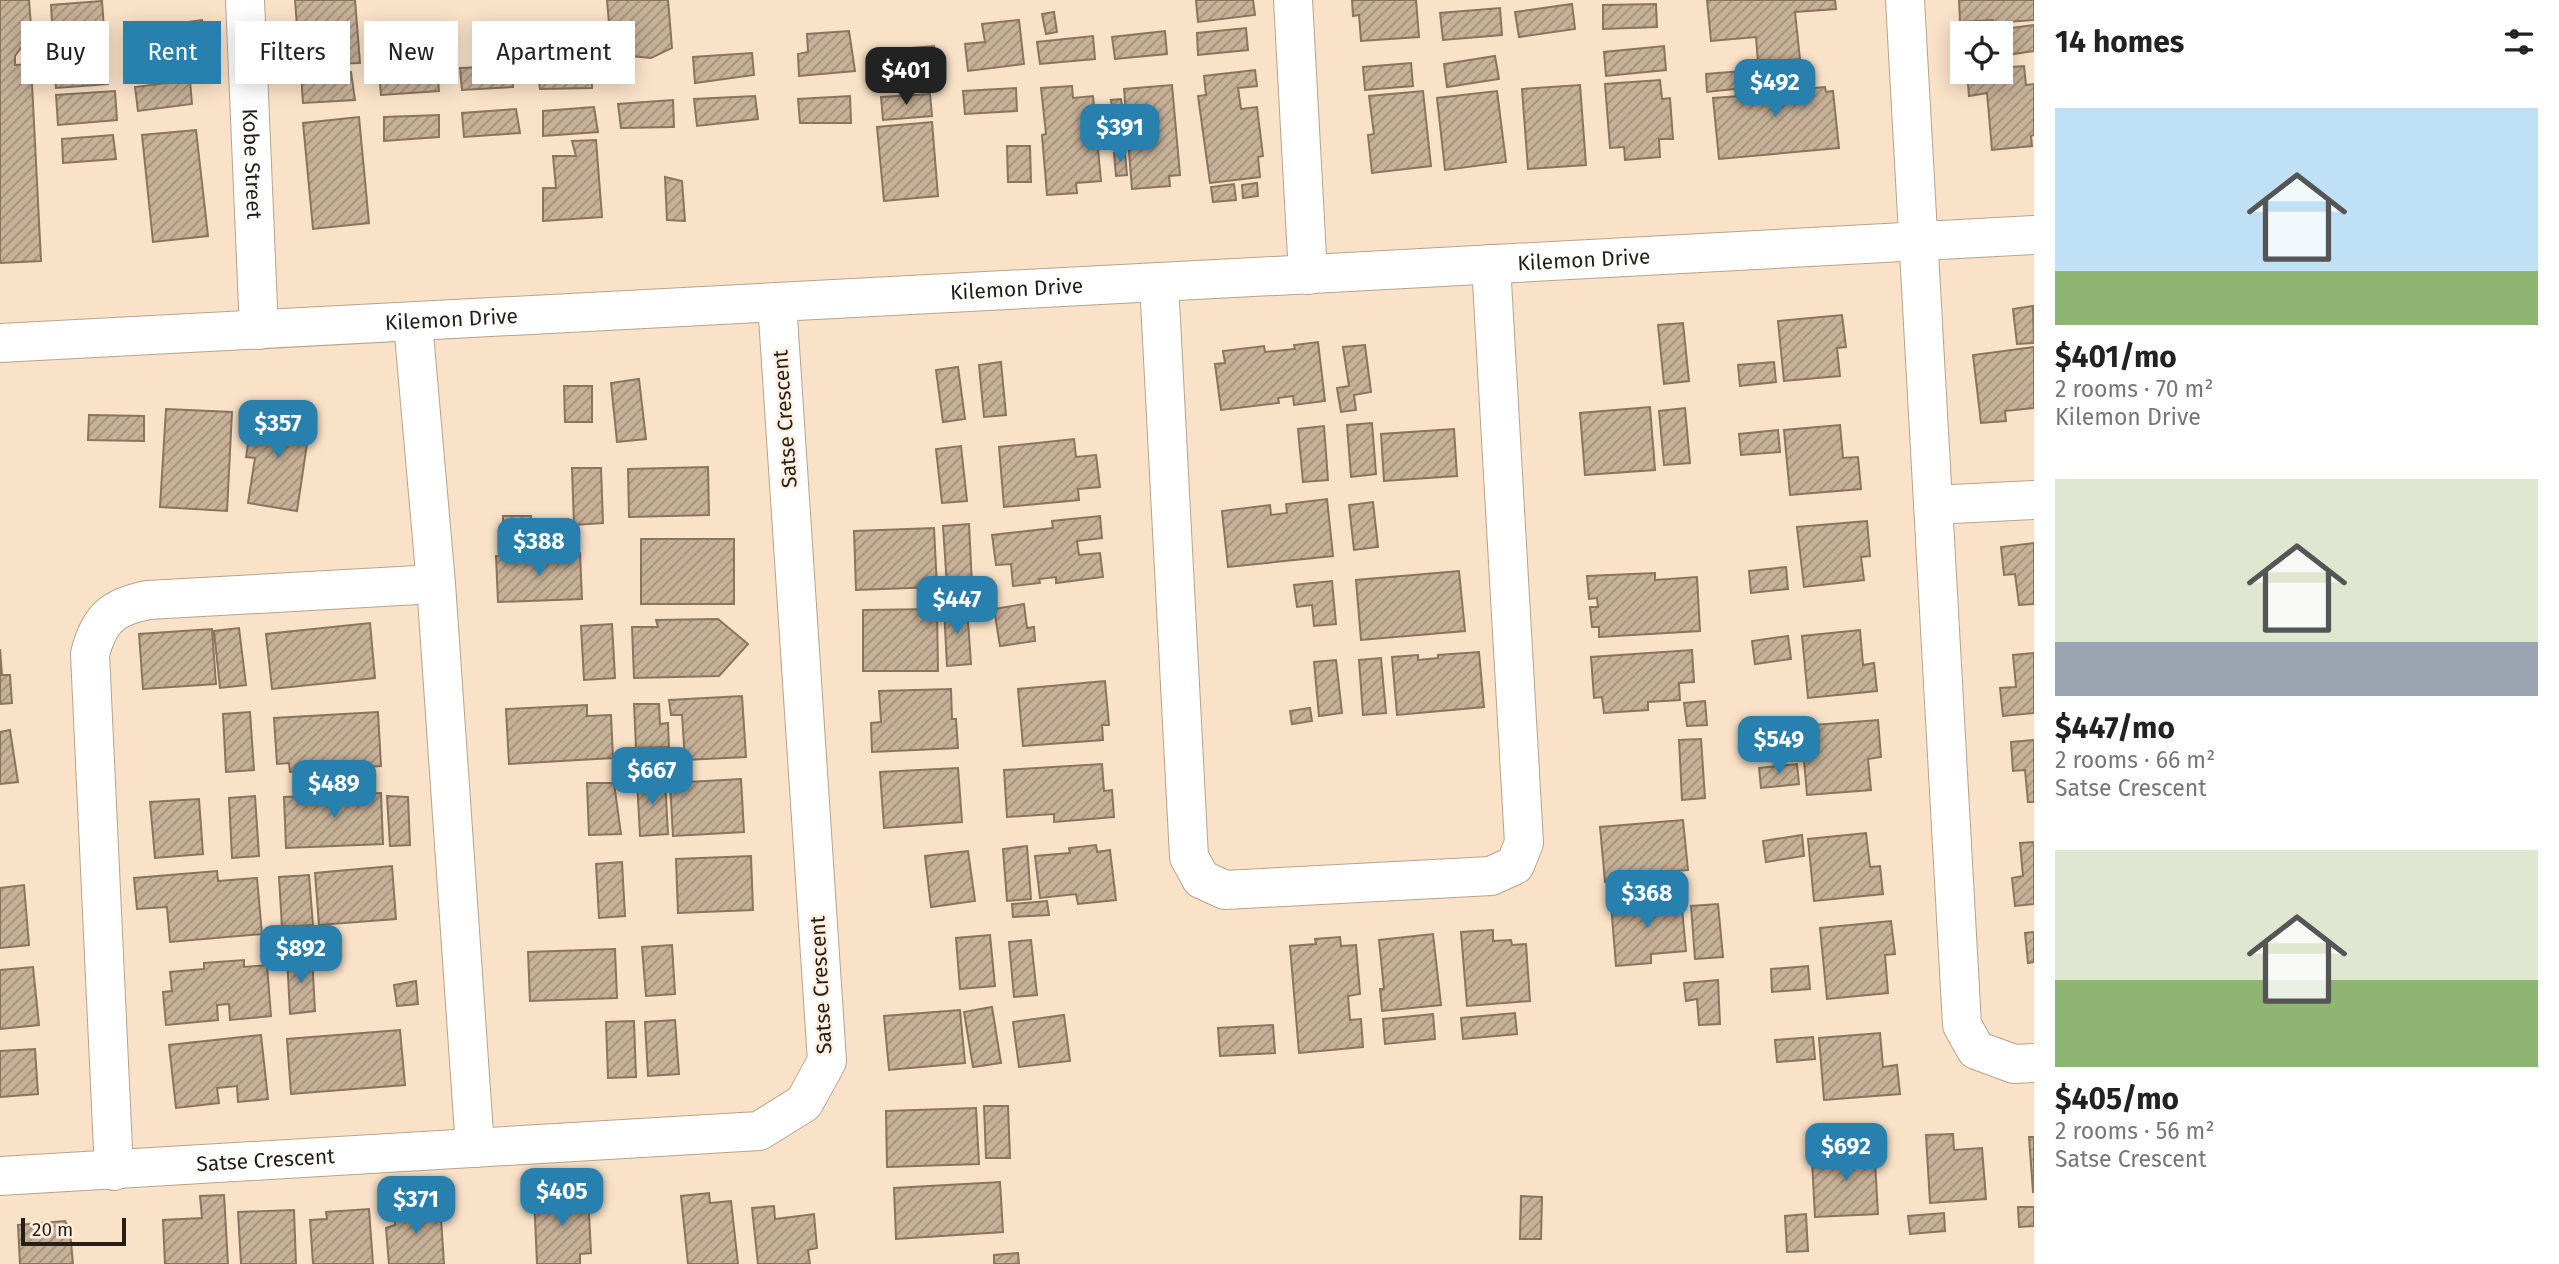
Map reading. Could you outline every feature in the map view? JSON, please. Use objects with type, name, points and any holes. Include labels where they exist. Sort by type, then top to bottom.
[{"type":"street","name":"Kobe Street","points":[[246,0],[259,330]]},
{"type":"street","points":[[1293,0],[1308,275]]},
{"type":"street","points":[[1905,0],[1962,1025],[1976,1050],[2014,1064],[2034,1063]]},
{"type":"street","name":"Kilemon Drive","points":[[0,343],[2034,235]]},
{"type":"street","points":[[1159,282],[1189,857],[1201,879],[1225,890],[1238,890],[1490,876],[1515,865],[1524,843],[1491,264]]},
{"type":"street","name":"Satse Crescent","points":[[0,1176],[759,1131],[804,1103],[827,1061],[777,302]]},
{"type":"street","points":[[413,323],[436,583],[475,1148]]},
{"type":"street","points":[[1933,505],[2034,500]]},
{"type":"street","points":[[114,1171],[90,654],[95,634],[104,619],[126,604],[148,600],[436,583]]},
{"type":"building","points":[[0,0],[29,0],[31,21],[21,21],[21,48],[15,56],[15,65],[21,65],[21,84],[32,84],[41,261],[0,263]]},
{"type":"building","points":[[295,0],[355,0],[360,63],[350,63],[350,21],[297,21]]},
{"type":"building","points":[[607,0],[668,0],[672,48],[651,58],[635,56],[635,21],[609,21]]},
{"type":"building","points":[[1196,0],[1253,0],[1255,15],[1198,22]]},
{"type":"building","points":[[1352,0],[1416,0],[1419,37],[1361,41],[1359,15],[1353,16]]},
{"type":"building","points":[[1707,0],[1835,0],[1836,9],[1795,12],[1800,59],[1758,63],[1756,37],[1711,41]]},
{"type":"building","points":[[1959,0],[2034,0],[2034,20],[1960,21]]},
{"type":"building","points":[[102,1],[103,21],[52,21],[51,5]]},
{"type":"building","points":[[1572,4],[1575,29],[1519,37],[1515,12]]},
{"type":"building","points":[[1656,4],[1657,27],[1603,29],[1603,5]]},
{"type":"building","points":[[1500,8],[1502,35],[1443,40],[1440,13]]},
{"type":"building","points":[[1054,12],[1057,32],[1046,34],[1042,14]]},
{"type":"building","points":[[1019,20],[1024,64],[968,71],[965,44],[985,42],[982,24]]},
{"type":"building","points":[[2034,25],[2034,51],[2013,54],[2013,28]]},
{"type":"building","points":[[1246,28],[1248,50],[1198,55],[1197,33]]},
{"type":"building","points":[[849,31],[855,71],[799,76],[798,54],[808,52],[807,34]]},
{"type":"building","points":[[1165,31],[1167,54],[1115,59],[1112,37]]},
{"type":"building","points":[[1093,36],[1095,59],[1040,64],[1037,42]]},
{"type":"building","points":[[934,46],[936,71],[879,77],[876,51]]},
{"type":"building","points":[[1664,46],[1666,70],[1606,76],[1604,52]]},
{"type":"building","points":[[752,53],[754,75],[695,83],[693,57]]},
{"type":"building","points":[[1495,56],[1499,79],[1447,87],[1444,64]]},
{"type":"building","points":[[1411,63],[1413,86],[1365,90],[1363,67]]},
{"type":"building","points":[[2024,66],[2026,85],[2034,84],[2032,146],[1992,150],[1987,93],[1969,96],[1968,84],[2013,84],[2013,67]]},
{"type":"building","points":[[460,68],[472,68],[472,84],[513,84],[513,87],[462,90]]},
{"type":"building","points":[[1790,68],[1792,90],[1825,87],[1826,92],[1833,91],[1839,148],[1719,159],[1713,98],[1753,95],[1751,72]]},
{"type":"building","points":[[1255,70],[1257,86],[1238,88],[1241,109],[1257,107],[1263,156],[1258,157],[1260,177],[1210,183],[1198,96],[1206,95],[1204,76]]},
{"type":"building","points":[[1742,71],[1743,88],[1707,92],[1706,74]]},
{"type":"building","points":[[350,72],[355,100],[303,103],[302,84],[350,84]]},
{"type":"building","points":[[1660,80],[1662,99],[1670,98],[1673,139],[1659,139],[1660,157],[1625,160],[1624,147],[1610,148],[1605,84]]},
{"type":"building","points":[[56,84],[108,84],[56,88]]},
{"type":"building","points":[[190,84],[192,104],[138,111],[135,87]]},
{"type":"building","points":[[380,84],[438,84],[439,91],[381,95]]},
{"type":"building","points":[[539,84],[592,84],[592,88],[540,89]]},
{"type":"building","points":[[1172,85],[1180,175],[1169,176],[1170,186],[1132,189],[1124,89]]},
{"type":"building","points":[[1580,85],[1586,165],[1528,169],[1522,89]]},
{"type":"building","points":[[1072,86],[1073,98],[1093,96],[1101,181],[1076,183],[1077,193],[1047,195],[1042,135],[1046,134],[1041,88]]},
{"type":"building","points":[[1016,88],[1017,111],[965,114],[963,91]]},
{"type":"building","points":[[115,91],[117,120],[58,125],[56,95]]},
{"type":"building","points":[[1423,91],[1431,166],[1372,173],[1368,135],[1374,134],[1369,96]]},
{"type":"building","points":[[1497,91],[1506,162],[1445,170],[1437,98]]},
{"type":"building","points":[[930,94],[932,116],[883,120],[881,97]]},
{"type":"building","points":[[755,96],[758,119],[697,126],[694,99]]},
{"type":"building","points":[[850,96],[851,123],[800,123],[798,99]]},
{"type":"building","points":[[1121,99],[1124,121],[1114,122],[1111,100]]},
{"type":"building","points":[[673,100],[674,127],[621,128],[618,104]]},
{"type":"building","points":[[594,107],[598,132],[543,136],[543,111]]},
{"type":"building","points":[[516,109],[520,133],[464,137],[462,113]]},
{"type":"building","points":[[439,115],[439,137],[384,141],[384,117]]},
{"type":"building","points":[[359,117],[369,223],[313,229],[303,123]]},
{"type":"building","points":[[932,122],[938,196],[884,201],[877,127]]},
{"type":"building","points":[[1124,126],[1126,148],[1116,150],[1113,127]]},
{"type":"building","points":[[196,130],[208,236],[153,242],[142,135]]},
{"type":"building","points":[[113,135],[116,159],[63,163],[62,139]]},
{"type":"building","points":[[596,140],[602,217],[543,221],[543,188],[556,188],[553,156],[576,156],[572,141]]},
{"type":"building","points":[[1007,146],[1030,146],[1031,182],[1008,182]]},
{"type":"building","points":[[1114,153],[1125,153],[1127,175],[1116,176]]},
{"type":"building","points":[[665,177],[682,181],[685,221],[667,220]]},
{"type":"building","points":[[1257,183],[1258,196],[1243,198],[1242,185]]},
{"type":"building","points":[[1234,184],[1236,200],[1213,202],[1211,187]]},
{"type":"building","points":[[2033,306],[2034,343],[2017,344],[2013,309]]},
{"type":"building","points":[[1842,315],[1846,347],[1837,348],[1840,376],[1784,381],[1778,321]]},
{"type":"building","points":[[1683,323],[1689,381],[1664,384],[1658,325]]},
{"type":"building","points":[[1318,342],[1325,401],[1294,405],[1293,396],[1278,398],[1279,403],[1221,410],[1215,364],[1225,363],[1223,351],[1264,346],[1265,352],[1295,349],[1294,345]]},
{"type":"building","points":[[1365,345],[1371,392],[1354,395],[1356,410],[1341,412],[1337,388],[1349,386],[1343,347]]},
{"type":"building","points":[[2034,347],[2034,408],[2005,411],[2006,421],[1981,423],[1973,355]]},
{"type":"building","points":[[1001,362],[1006,415],[984,417],[979,365]]},
{"type":"building","points":[[1774,362],[1776,382],[1740,386],[1738,365]]},
{"type":"building","points":[[958,367],[965,419],[943,422],[936,370]]},
{"type":"building","points":[[639,379],[646,439],[617,442],[611,383]]},
{"type":"building","points":[[564,386],[592,386],[592,422],[565,422]]},
{"type":"building","points":[[1650,407],[1655,470],[1585,475],[1580,413]]},
{"type":"building","points":[[1685,408],[1690,463],[1664,465],[1659,411]]},
{"type":"building","points":[[166,409],[232,412],[227,511],[160,507]]},
{"type":"building","points":[[273,412],[311,417],[297,511],[248,503],[255,458],[246,457],[252,418],[271,421]]},
{"type":"building","points":[[89,415],[144,416],[144,441],[88,440]]},
{"type":"building","points":[[1372,423],[1376,474],[1351,477],[1347,425]]},
{"type":"building","points":[[1840,425],[1843,458],[1858,457],[1861,489],[1790,495],[1784,430]]},
{"type":"building","points":[[1324,426],[1328,480],[1303,482],[1298,429]]},
{"type":"building","points":[[1454,429],[1457,476],[1384,481],[1381,434]]},
{"type":"building","points":[[1778,430],[1780,452],[1741,455],[1739,434]]},
{"type":"building","points":[[1074,439],[1076,457],[1096,455],[1100,487],[1078,489],[1079,500],[1004,507],[999,447]]},
{"type":"building","points":[[961,446],[967,501],[942,503],[936,449]]},
{"type":"building","points":[[708,467],[709,515],[629,517],[628,469]]},
{"type":"building","points":[[572,468],[601,468],[603,523],[574,525]]},
{"type":"building","points":[[1327,499],[1333,556],[1228,567],[1222,511],[1270,505],[1271,515],[1287,513],[1286,504]]},
{"type":"building","points":[[1373,502],[1378,547],[1354,550],[1349,505]]},
{"type":"building","points":[[503,516],[531,516],[531,538],[503,537]]},
{"type":"building","points":[[1100,516],[1102,538],[1077,541],[1079,555],[1100,553],[1103,577],[1056,583],[1056,577],[1039,579],[1040,583],[1013,586],[1011,564],[996,565],[992,535],[1053,528],[1052,521]]},
{"type":"building","points":[[1867,521],[1870,556],[1861,557],[1864,580],[1804,587],[1797,527]]},
{"type":"building","points":[[969,524],[972,585],[947,587],[943,526]]},
{"type":"building","points":[[934,528],[937,587],[856,590],[854,531]]},
{"type":"building","points":[[641,539],[734,539],[734,604],[641,604]]},
{"type":"building","points":[[2034,543],[2034,604],[2019,605],[2015,574],[2004,575],[2001,547]]},
{"type":"building","points":[[580,553],[582,599],[498,602],[496,556]]},
{"type":"building","points":[[1786,567],[1788,589],[1751,593],[1749,571]]},
{"type":"building","points":[[1459,571],[1465,631],[1361,640],[1356,580]]},
{"type":"building","points":[[1655,573],[1655,580],[1697,577],[1700,631],[1599,637],[1599,627],[1592,627],[1590,607],[1598,607],[1597,598],[1589,599],[1587,576]]},
{"type":"building","points":[[1332,581],[1336,624],[1314,626],[1312,605],[1297,607],[1294,585]]},
{"type":"building","points":[[1024,604],[1027,628],[1034,627],[1035,641],[1000,646],[994,609]]},
{"type":"building","points":[[967,607],[971,664],[947,666],[944,608]]},
{"type":"building","points":[[937,609],[938,671],[863,671],[863,610]]},
{"type":"building","points":[[718,619],[748,644],[719,676],[634,678],[632,627],[658,627],[656,620]]},
{"type":"building","points":[[370,623],[375,678],[272,689],[266,634]]},
{"type":"building","points":[[612,624],[615,678],[584,680],[581,626]]},
{"type":"building","points":[[239,628],[246,685],[220,688],[214,631]]},
{"type":"building","points":[[212,629],[216,684],[143,689],[139,634]]},
{"type":"building","points":[[1860,630],[1863,665],[1874,663],[1877,691],[1808,698],[1802,636]]},
{"type":"building","points":[[1788,636],[1791,659],[1755,664],[1752,641]]},
{"type":"building","points":[[0,649],[2,675],[10,675],[12,703],[0,704]]},
{"type":"building","points":[[1692,650],[1694,682],[1679,683],[1680,700],[1648,702],[1648,710],[1604,713],[1602,697],[1594,698],[1591,657]]},
{"type":"building","points":[[1479,652],[1484,707],[1397,715],[1392,657],[1418,655],[1418,660],[1438,658],[1438,655]]},
{"type":"building","points":[[2034,653],[2034,713],[2003,716],[2000,688],[2016,687],[2013,655]]},
{"type":"building","points":[[1381,658],[1386,713],[1363,715],[1359,660]]},
{"type":"building","points":[[1336,660],[1342,713],[1319,716],[1314,662]]},
{"type":"building","points":[[1105,681],[1109,725],[1102,725],[1103,740],[1023,746],[1018,689]]},
{"type":"building","points":[[951,689],[952,719],[956,719],[958,748],[872,752],[871,723],[881,722],[879,691]]},
{"type":"building","points":[[742,696],[746,757],[685,760],[682,715],[671,715],[669,700]]},
{"type":"building","points":[[1705,701],[1707,725],[1687,726],[1684,703]]},
{"type":"building","points":[[634,704],[659,704],[660,724],[668,723],[669,747],[636,748]]},
{"type":"building","points":[[587,705],[587,716],[611,715],[613,758],[509,764],[506,709]]},
{"type":"building","points":[[1310,708],[1312,721],[1292,724],[1290,711]]},
{"type":"building","points":[[250,712],[254,770],[226,772],[223,714]]},
{"type":"building","points":[[378,712],[381,766],[290,772],[289,763],[277,764],[274,718]]},
{"type":"building","points":[[1878,720],[1881,757],[1868,759],[1871,790],[1807,795],[1801,726]]},
{"type":"building","points":[[10,730],[18,782],[0,784],[0,732]]},
{"type":"building","points":[[1701,739],[1705,798],[1682,800],[1679,740]]},
{"type":"building","points":[[2034,740],[2034,802],[2028,802],[2025,770],[2013,771],[2011,742]]},
{"type":"building","points":[[1102,764],[1104,791],[1112,790],[1114,817],[1054,822],[1054,814],[1007,817],[1004,770]]},
{"type":"building","points":[[1797,764],[1799,784],[1761,788],[1759,768]]},
{"type":"building","points":[[958,768],[962,822],[884,828],[880,772]]},
{"type":"building","points":[[665,779],[668,834],[640,836],[637,780]]},
{"type":"building","points":[[741,779],[744,832],[673,836],[670,783]]},
{"type":"building","points":[[587,783],[614,783],[621,834],[589,835]]},
{"type":"building","points":[[381,793],[383,844],[286,848],[284,797]]},
{"type":"building","points":[[255,796],[259,856],[232,858],[229,798]]},
{"type":"building","points":[[387,796],[408,797],[410,845],[390,846]]},
{"type":"building","points":[[199,799],[203,854],[155,858],[150,802]]},
{"type":"building","points":[[1683,820],[1688,870],[1648,873],[1648,879],[1605,882],[1600,827]]},
{"type":"building","points":[[1866,833],[1870,867],[1880,866],[1883,894],[1814,901],[1808,839]]},
{"type":"building","points":[[1802,835],[1804,856],[1766,862],[1763,841]]},
{"type":"building","points":[[2034,842],[2034,904],[2015,906],[2012,878],[2023,876],[2020,843]]},
{"type":"building","points":[[1096,845],[1097,852],[1110,850],[1116,900],[1078,904],[1076,894],[1040,898],[1035,856],[1070,853],[1069,848]]},
{"type":"building","points":[[1027,846],[1031,899],[1007,901],[1003,849]]},
{"type":"building","points":[[968,851],[975,901],[931,907],[925,856]]},
{"type":"building","points":[[751,856],[753,910],[678,913],[676,859]]},
{"type":"building","points":[[622,862],[625,916],[599,918],[596,864]]},
{"type":"building","points":[[392,866],[396,919],[319,925],[315,873]]},
{"type":"building","points":[[217,871],[218,881],[257,878],[262,934],[170,942],[167,907],[137,909],[134,878]]},
{"type":"building","points":[[309,875],[313,925],[282,927],[279,877]]},
{"type":"building","points":[[24,885],[29,945],[0,948],[0,888]]},
{"type":"building","points":[[1681,898],[1686,951],[1651,954],[1651,963],[1616,966],[1611,904]]},
{"type":"building","points":[[1047,901],[1049,915],[1013,917],[1012,904]]},
{"type":"building","points":[[1718,904],[1723,957],[1695,959],[1691,906]]},
{"type":"building","points":[[1891,921],[1895,954],[1885,955],[1888,993],[1827,999],[1820,928]]},
{"type":"building","points":[[1493,930],[1493,941],[1511,940],[1512,945],[1526,944],[1530,1001],[1467,1006],[1461,932]]},
{"type":"building","points":[[2034,932],[2034,962],[2028,963],[2025,933]]},
{"type":"building","points":[[1433,934],[1441,1005],[1382,1011],[1380,989],[1384,989],[1379,940]]},
{"type":"building","points":[[990,935],[995,986],[960,989],[956,938]]},
{"type":"building","points":[[1340,937],[1341,946],[1356,945],[1360,994],[1348,996],[1350,1020],[1361,1019],[1363,1047],[1299,1053],[1290,946],[1316,944],[1315,939]]},
{"type":"building","points":[[1031,940],[1037,995],[1014,997],[1009,942]]},
{"type":"building","points":[[672,945],[675,994],[646,996],[642,947]]},
{"type":"building","points":[[615,949],[617,998],[530,1001],[528,952]]},
{"type":"building","points":[[312,956],[315,1011],[290,1014],[287,957]]},
{"type":"building","points":[[244,960],[244,967],[267,965],[271,1016],[230,1020],[229,1004],[217,1005],[218,1020],[166,1025],[163,992],[172,991],[170,972],[204,969],[204,963]]},
{"type":"building","points":[[1808,966],[1810,989],[1772,992],[1771,969]]},
{"type":"building","points":[[33,967],[39,1025],[0,1029],[0,970]]},
{"type":"building","points":[[1718,980],[1720,1024],[1699,1025],[1697,999],[1686,1001],[1684,983]]},
{"type":"building","points":[[416,981],[418,1004],[397,1006],[394,985]]},
{"type":"building","points":[[992,1007],[1001,1063],[973,1067],[964,1012]]},
{"type":"building","points":[[960,1010],[965,1063],[889,1070],[884,1016]]},
{"type":"building","points":[[1515,1013],[1517,1034],[1463,1039],[1461,1018]]},
{"type":"building","points":[[1433,1014],[1435,1039],[1385,1044],[1383,1019]]},
{"type":"building","points":[[1064,1015],[1070,1061],[1019,1067],[1013,1022]]},
{"type":"building","points":[[675,1020],[679,1074],[648,1076],[645,1022]]},
{"type":"building","points":[[634,1021],[636,1077],[608,1078],[606,1022]]},
{"type":"building","points":[[1273,1025],[1275,1053],[1220,1056],[1218,1028]]},
{"type":"building","points":[[400,1030],[405,1085],[291,1094],[287,1039]]},
{"type":"building","points":[[1880,1033],[1883,1067],[1897,1065],[1900,1094],[1824,1100],[1819,1038]]},
{"type":"building","points":[[261,1035],[268,1099],[238,1102],[237,1086],[217,1088],[219,1103],[176,1108],[169,1045]]},
{"type":"building","points":[[1813,1037],[1815,1059],[1777,1062],[1775,1040]]},
{"type":"building","points":[[35,1049],[38,1094],[0,1097],[0,1051]]},
{"type":"building","points":[[984,1106],[1008,1106],[1010,1158],[986,1158]]},
{"type":"building","points":[[976,1108],[979,1164],[887,1167],[886,1111]]},
{"type":"building","points":[[1953,1134],[1954,1150],[1982,1148],[1986,1199],[1930,1203],[1926,1135]]},
{"type":"building","points":[[2029,1137],[2034,1137],[2034,1192],[2033,1192]]},
{"type":"building","points":[[1874,1144],[1878,1214],[1815,1217],[1812,1160],[1845,1158],[1844,1145]]},
{"type":"building","points":[[1000,1182],[1003,1232],[896,1239],[894,1188]]},
{"type":"building","points":[[709,1193],[710,1203],[731,1201],[738,1264],[688,1264],[681,1196]]},
{"type":"building","points":[[588,1194],[591,1253],[580,1254],[580,1264],[537,1264],[534,1195]]},
{"type":"building","points":[[224,1195],[228,1264],[165,1264],[163,1220],[202,1218],[200,1196]]},
{"type":"building","points":[[1521,1196],[1542,1197],[1541,1239],[1520,1239]]},
{"type":"building","points":[[440,1204],[444,1264],[389,1264],[386,1228],[395,1225],[394,1207]]},
{"type":"building","points":[[774,1206],[775,1219],[814,1214],[817,1248],[808,1250],[810,1264],[758,1264],[752,1208]]},
{"type":"building","points":[[2018,1207],[2034,1207],[2034,1226],[2019,1227]]},
{"type":"building","points":[[369,1209],[373,1264],[313,1264],[310,1220],[327,1219],[326,1212]]},
{"type":"building","points":[[294,1210],[296,1264],[241,1264],[238,1212]]},
{"type":"building","points":[[1944,1213],[1945,1231],[1910,1234],[1908,1216]]},
{"type":"building","points":[[1806,1214],[1808,1251],[1787,1252],[1785,1216]]},
{"type":"building","points":[[65,1221],[70,1231],[73,1264],[20,1264],[18,1225]]},
{"type":"building","points":[[1018,1253],[1019,1264],[994,1264],[994,1255]]}]
